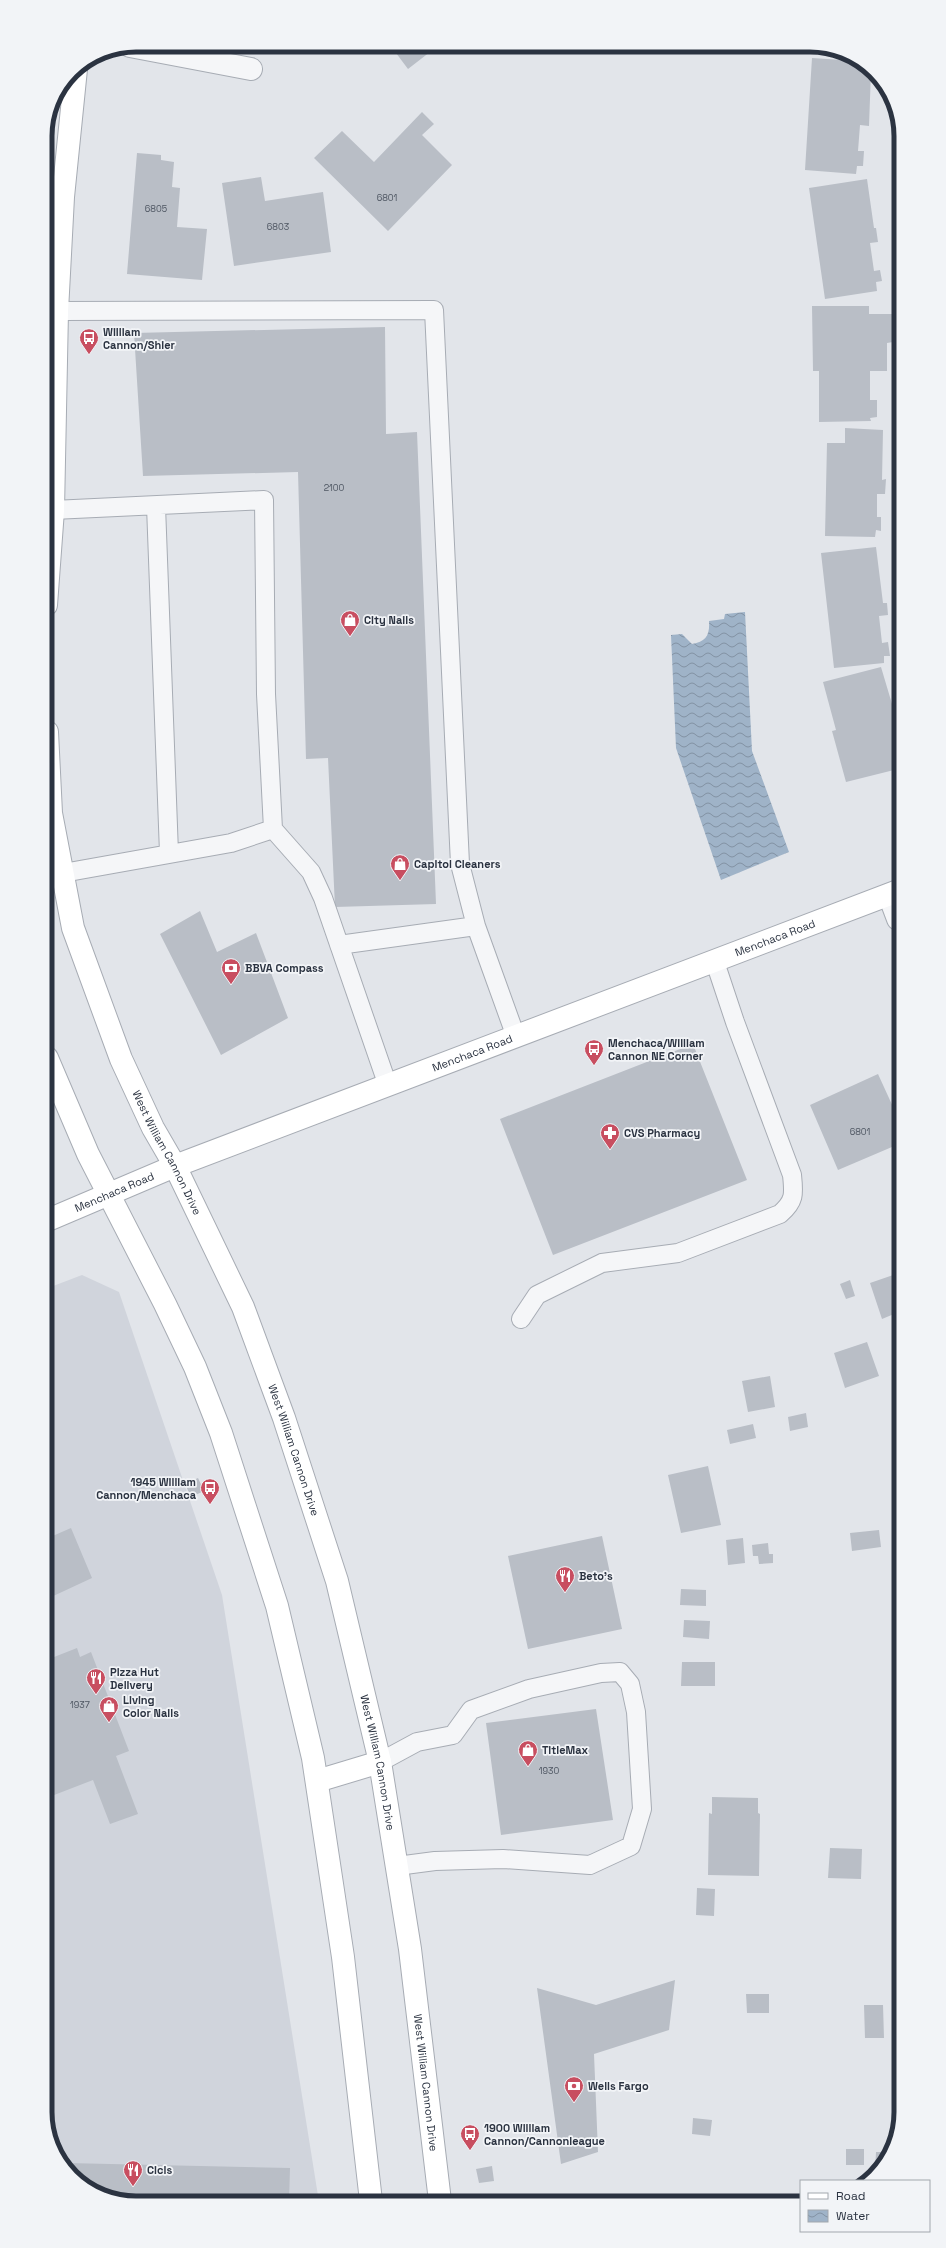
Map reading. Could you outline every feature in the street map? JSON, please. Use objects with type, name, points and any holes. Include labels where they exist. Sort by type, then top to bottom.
[{"type":"main road","points":[[52,452],[63,197],[75,79]]},
{"type":"main road","name":"West William Cannon Drive","points":[[52,818],[73,928],[121,1059],[153,1128],[175,1166],[243,1307],[284,1418],[337,1581],[380,1762],[410,1950],[439,2196]]},
{"type":"main road","name":"Menchaca Road","points":[[52,1218],[175,1166],[893,893]]},
{"type":"main road","points":[[52,1070],[88,1154],[195,1367],[221,1433],[277,1606],[317,1780],[343,1957],[370,2196]]},
{"type":"main road","points":[[317,1780],[380,1762]]},
{"type":"street","points":[[162,52],[251,69]]},
{"type":"lane","points":[[57,311],[434,310],[460,864],[476,926],[516,1037]]},
{"type":"lane","points":[[52,509],[156,506],[264,500],[266,694],[273,829],[311,872],[323,898],[388,1086]]},
{"type":"lane","points":[[156,506],[169,853]]},
{"type":"lane","points":[[63,873],[230,843],[273,829]]},
{"type":"lane","points":[[339,945],[476,926]]},
{"type":"lane","points":[[521,1319],[537,1295],[602,1263],[678,1253],[780,1214],[790,1206],[794,1193],[792,1174],[714,962]]},
{"type":"lane","points":[[380,1762],[417,1742],[453,1735],[471,1710],[529,1689],[601,1673],[620,1672],[630,1684],[636,1712],[642,1809],[631,1846],[590,1865],[503,1859],[435,1861],[397,1866]]},
{"type":"shaded area","points":[[82,1275],[119,1292],[222,1595],[318,2196],[131,2196],[114,2193],[104,2190],[85,2179],[66,2159],[56,2139],[52,2112],[52,1286]]},
{"type":"water","points":[[745,612],[752,751],[789,852],[721,880],[676,748],[671,635],[682,634],[692,644],[701,642],[708,634],[709,621],[724,619],[725,614]]},
{"type":"building","points":[[395,52],[430,52],[408,69]]},
{"type":"building","points":[[812,58],[845,60],[857,66],[871,79],[869,126],[860,125],[858,151],[864,151],[863,166],[857,166],[856,174],[805,170]]},
{"type":"building","points":[[422,112],[434,124],[422,135],[452,165],[388,231],[314,158],[342,131],[374,162]]},
{"type":"building","points":[[137,153],[161,155],[161,160],[174,162],[172,187],[180,188],[177,227],[207,229],[202,280],[127,274]]},
{"type":"building","points":[[261,177],[265,201],[323,192],[331,252],[234,266],[222,183]]},
{"type":"building","points":[[867,179],[874,228],[876,228],[878,242],[870,243],[874,271],[880,270],[882,281],[876,282],[877,291],[825,299],[809,188]]},
{"type":"building","points":[[812,306],[869,306],[869,314],[893,314],[893,342],[887,343],[887,371],[870,371],[870,400],[877,400],[877,417],[870,418],[871,421],[819,422],[819,371],[813,371]]},
{"type":"building","points":[[385,327],[386,434],[417,432],[436,904],[335,907],[328,758],[306,759],[298,472],[143,476],[134,333]]},
{"type":"building","points":[[845,428],[883,430],[882,480],[886,479],[885,494],[877,494],[877,517],[881,517],[881,531],[876,530],[875,537],[825,536],[827,443],[845,443]]},
{"type":"building","points":[[876,547],[883,603],[887,603],[888,615],[879,616],[882,643],[888,642],[890,656],[884,656],[884,663],[834,668],[821,553]]},
{"type":"building","points":[[881,667],[892,704],[894,703],[894,770],[846,782],[832,731],[836,730],[823,682]]},
{"type":"building","name":"BBVA Compass","points":[[200,911],[217,952],[256,933],[288,1018],[221,1055],[160,934]]},
{"type":"building","name":"CVS Pharmacy","points":[[693,1044],[747,1180],[553,1255],[500,1119]]},
{"type":"building","points":[[878,1074],[894,1109],[894,1146],[838,1170],[810,1105]]},
{"type":"building","points":[[894,1275],[894,1314],[882,1319],[870,1283]]},
{"type":"building","points":[[850,1280],[855,1296],[846,1299],[840,1284]]},
{"type":"building","points":[[867,1342],[879,1376],[845,1388],[834,1353]]},
{"type":"building","points":[[770,1376],[775,1407],[748,1412],[742,1381]]},
{"type":"building","points":[[806,1413],[808,1427],[790,1431],[788,1417]]},
{"type":"building","points":[[753,1424],[756,1438],[730,1444],[727,1430]]},
{"type":"building","points":[[708,1466],[721,1525],[681,1533],[668,1475]]},
{"type":"building","points":[[198,1478],[204,1491],[191,1497],[185,1484]]},
{"type":"building","points":[[71,1528],[92,1578],[52,1597],[52,1536]]},
{"type":"building","points":[[879,1530],[881,1547],[852,1551],[850,1533]]},
{"type":"building","name":"Beto’s","points":[[602,1536],[622,1629],[528,1649],[508,1556]]},
{"type":"building","points":[[743,1538],[745,1563],[728,1565],[726,1540]]},
{"type":"building","points":[[768,1543],[769,1554],[773,1554],[773,1563],[759,1564],[758,1556],[753,1556],[752,1545]]},
{"type":"building","points":[[681,1589],[706,1590],[706,1606],[680,1605]]},
{"type":"building","points":[[684,1620],[710,1621],[709,1639],[683,1637]]},
{"type":"building","points":[[77,1648],[80,1657],[91,1652],[129,1751],[116,1756],[138,1814],[110,1824],[93,1780],[52,1796],[52,1658]]},
{"type":"building","points":[[682,1662],[715,1662],[715,1686],[681,1686]]},
{"type":"building","points":[[596,1709],[613,1820],[501,1835],[486,1723]]},
{"type":"building","points":[[712,1797],[758,1798],[758,1813],[760,1814],[759,1876],[708,1875],[709,1813],[712,1814]]},
{"type":"building","points":[[830,1848],[862,1849],[861,1879],[828,1878]]},
{"type":"building","points":[[697,1888],[715,1889],[714,1916],[696,1915]]},
{"type":"building","points":[[894,1949],[894,2000],[893,2000]]},
{"type":"building","name":"Wells Fargo","points":[[675,1980],[669,2030],[594,2054],[598,2152],[561,2164],[537,1988],[596,2005]]},
{"type":"building","points":[[746,1994],[769,1994],[769,2013],[747,2013]]},
{"type":"building","points":[[864,2005],[883,2005],[884,2038],[865,2038]]},
{"type":"building","points":[[693,2118],[712,2120],[710,2136],[692,2134]]},
{"type":"building","points":[[846,2149],[864,2149],[864,2165],[846,2165]]},
{"type":"building","points":[[876,2152],[884,2152],[880,2159],[875,2164]]},
{"type":"building","points":[[69,2163],[290,2168],[289,2196],[131,2196],[114,2193],[94,2185],[85,2179]]},
{"type":"building","points":[[492,2166],[494,2181],[479,2183],[476,2169]]},
{"type":"place","name":"William Cannon/Shier","points":[[89,355]]},
{"type":"place","name":"City Nails","points":[[350,637]]},
{"type":"place","name":"Capitol Cleaners","points":[[400,881]]},
{"type":"place","name":"BBVA Compass","points":[[231,985]]},
{"type":"place","name":"Menchaca/William Cannon NE Corner","points":[[594,1066]]},
{"type":"place","name":"CVS Pharmacy","points":[[610,1150]]},
{"type":"place","name":"1945 William Cannon/Menchaca","points":[[210,1505]]},
{"type":"place","name":"Beto’s","points":[[565,1593]]},
{"type":"place","name":"Pizza Hut Delivery","points":[[96,1695]]},
{"type":"place","name":"Living Color Nails","points":[[109,1723]]},
{"type":"place","name":"TitleMax","points":[[528,1767]]},
{"type":"place","name":"Wells Fargo","points":[[574,2103]]},
{"type":"place","name":"1900 William Cannon/Cannonleague","points":[[470,2151]]},
{"type":"place","name":"Cicis","points":[[133,2187]]}]
